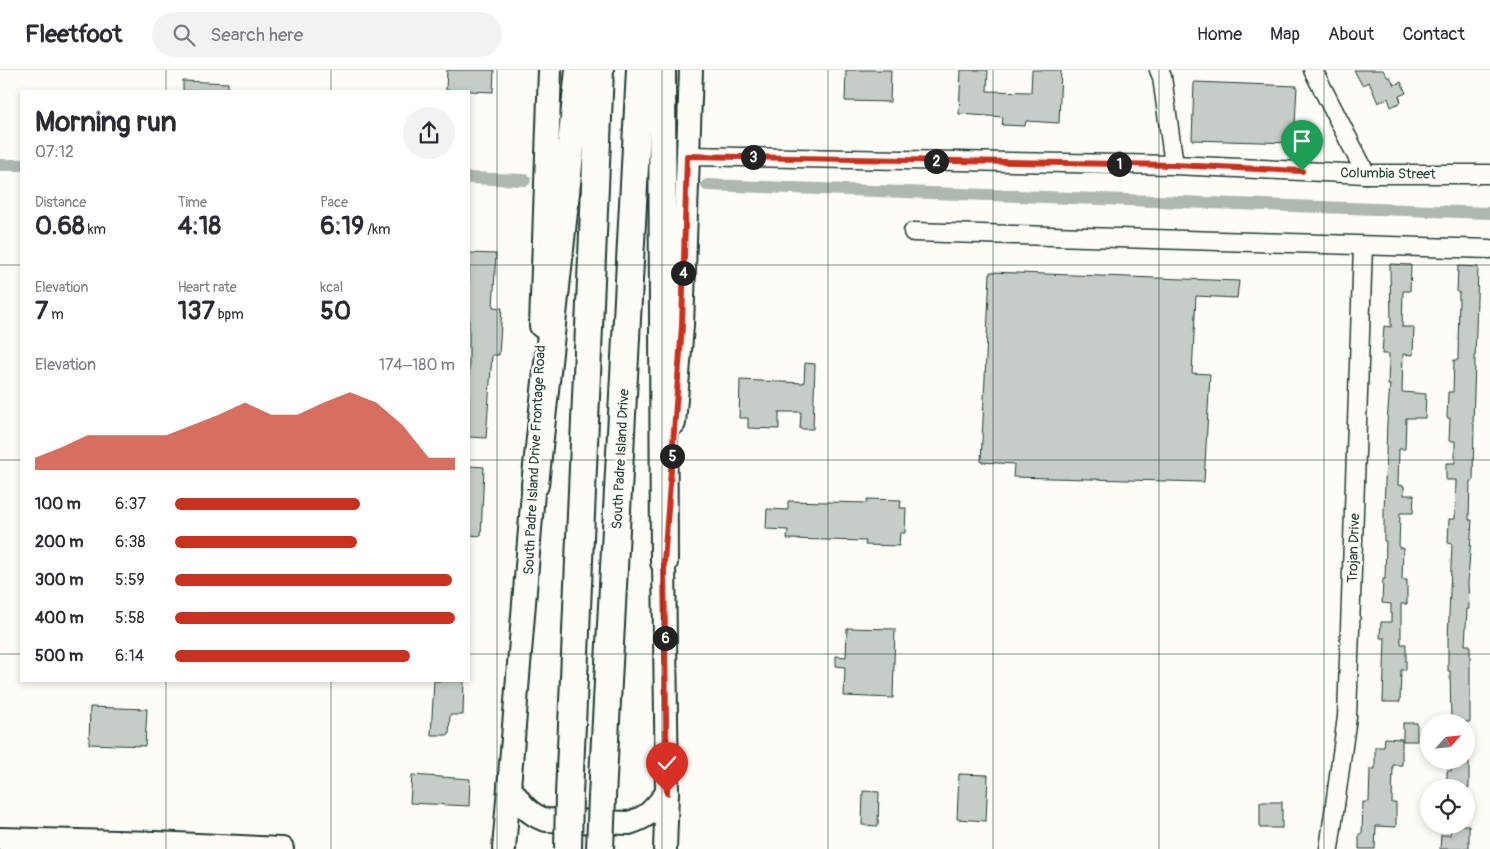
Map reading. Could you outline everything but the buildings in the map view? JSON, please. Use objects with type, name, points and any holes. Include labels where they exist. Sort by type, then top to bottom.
[{"type":"highway","points":[[535,485],[579,70]]},
{"type":"highway","points":[[568,849],[600,70]]},
{"type":"highway","name":"South Padre Island Drive","points":[[600,849],[640,70]]},
{"type":"highway","points":[[662,70],[664,562]]},
{"type":"main road","name":"South Padre Island Drive Frontage Road","points":[[504,849],[535,485],[550,70]]},
{"type":"main road","points":[[664,849],[667,793],[664,562],[682,326],[691,70]]},
{"type":"main road","points":[[509,786],[526,810],[536,817],[546,820],[629,823],[642,819],[652,812],[667,793]]},
{"type":"main road","points":[[0,840],[282,849]]},
{"type":"street","points":[[1158,70],[1162,77],[1174,165]]},
{"type":"street","points":[[1313,70],[1366,174]]},
{"type":"street","name":"Columbia Street","points":[[687,156],[1174,165],[1366,174],[1490,174]]},
{"type":"street","points":[[913,232],[1490,249]]},
{"type":"street","name":"Trojan Drive","points":[[1329,849],[1347,717],[1363,246]]},
{"type":"waterway","points":[[0,165],[20,165]]},
{"type":"waterway","points":[[470,178],[525,180]]},
{"type":"waterway","points":[[707,185],[1490,213]]},
{"type":"route","points":[[667,793],[664,562],[682,326],[687,156],[1174,165],[1302,171]]}]
